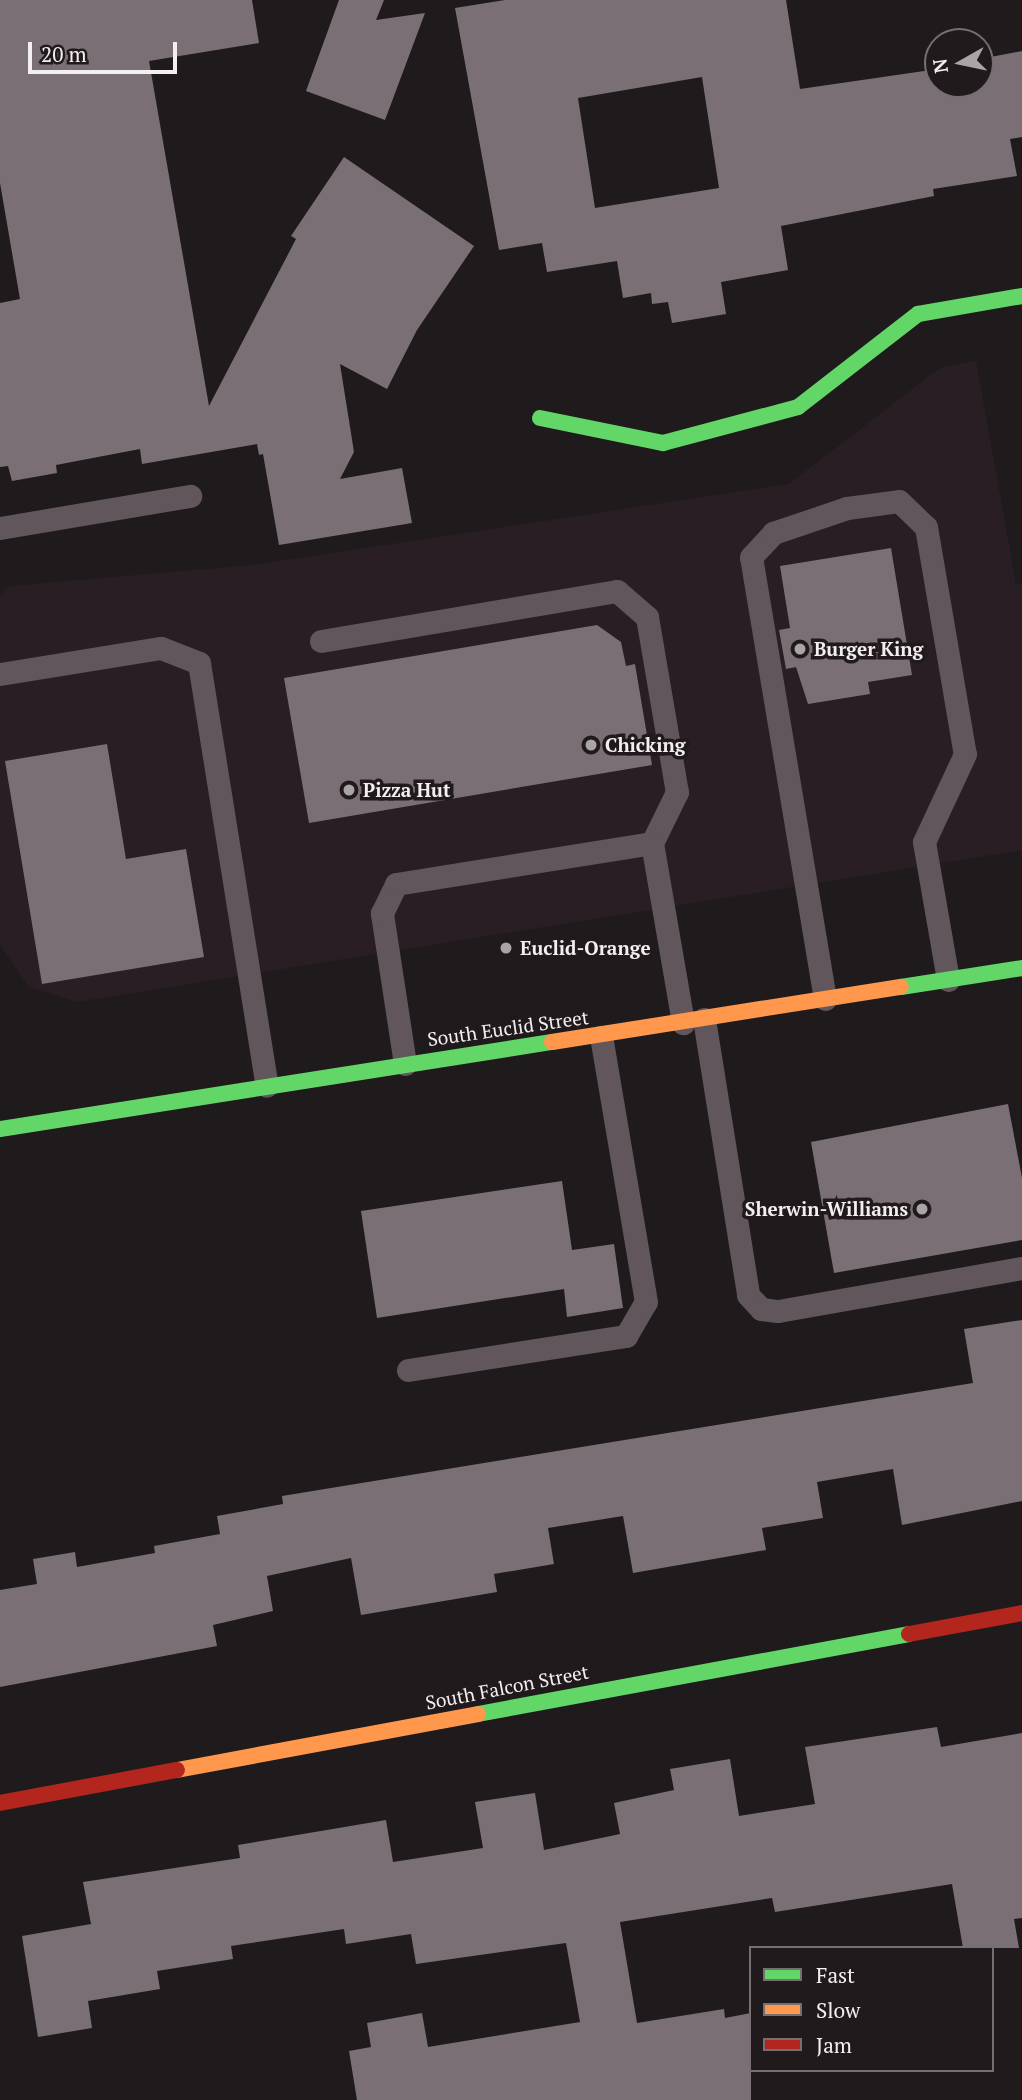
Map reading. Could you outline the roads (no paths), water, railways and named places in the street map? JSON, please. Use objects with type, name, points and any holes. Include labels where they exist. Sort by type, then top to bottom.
[{"type":"street","points":[[540,418],[663,443],[798,407],[918,314],[1022,296]]},
{"type":"street","name":"South Euclid Street","points":[[0,1129],[405,1064],[601,1037],[1022,968]]},
{"type":"street","name":"South Falcon Street","points":[[0,1803],[1022,1613]]},
{"type":"lane","points":[[0,528],[190,496]]},
{"type":"lane","points":[[825,999],[751,557],[773,533],[848,508],[899,501],[926,527],[965,754],[924,842],[948,980]]},
{"type":"lane","points":[[321,640],[617,591],[647,617],[677,792],[652,843],[693,1021],[748,1295],[761,1308],[778,1311],[1022,1268]]},
{"type":"lane","points":[[0,674],[161,648],[198,663],[267,1086]]},
{"type":"lane","points":[[405,1064],[382,913],[396,884],[652,843]]},
{"type":"lane","points":[[408,1370],[626,1336],[646,1302],[601,1037]]},
{"type":"place","name":"Burger King","points":[[800,649]]},
{"type":"place","name":"Chicking","points":[[591,745]]},
{"type":"place","name":"Pizza Hut","points":[[349,790]]},
{"type":"place","name":"Euclid-Orange","points":[[506,948]]},
{"type":"place","name":"Sherwin-Williams","points":[[922,1209]]}]
